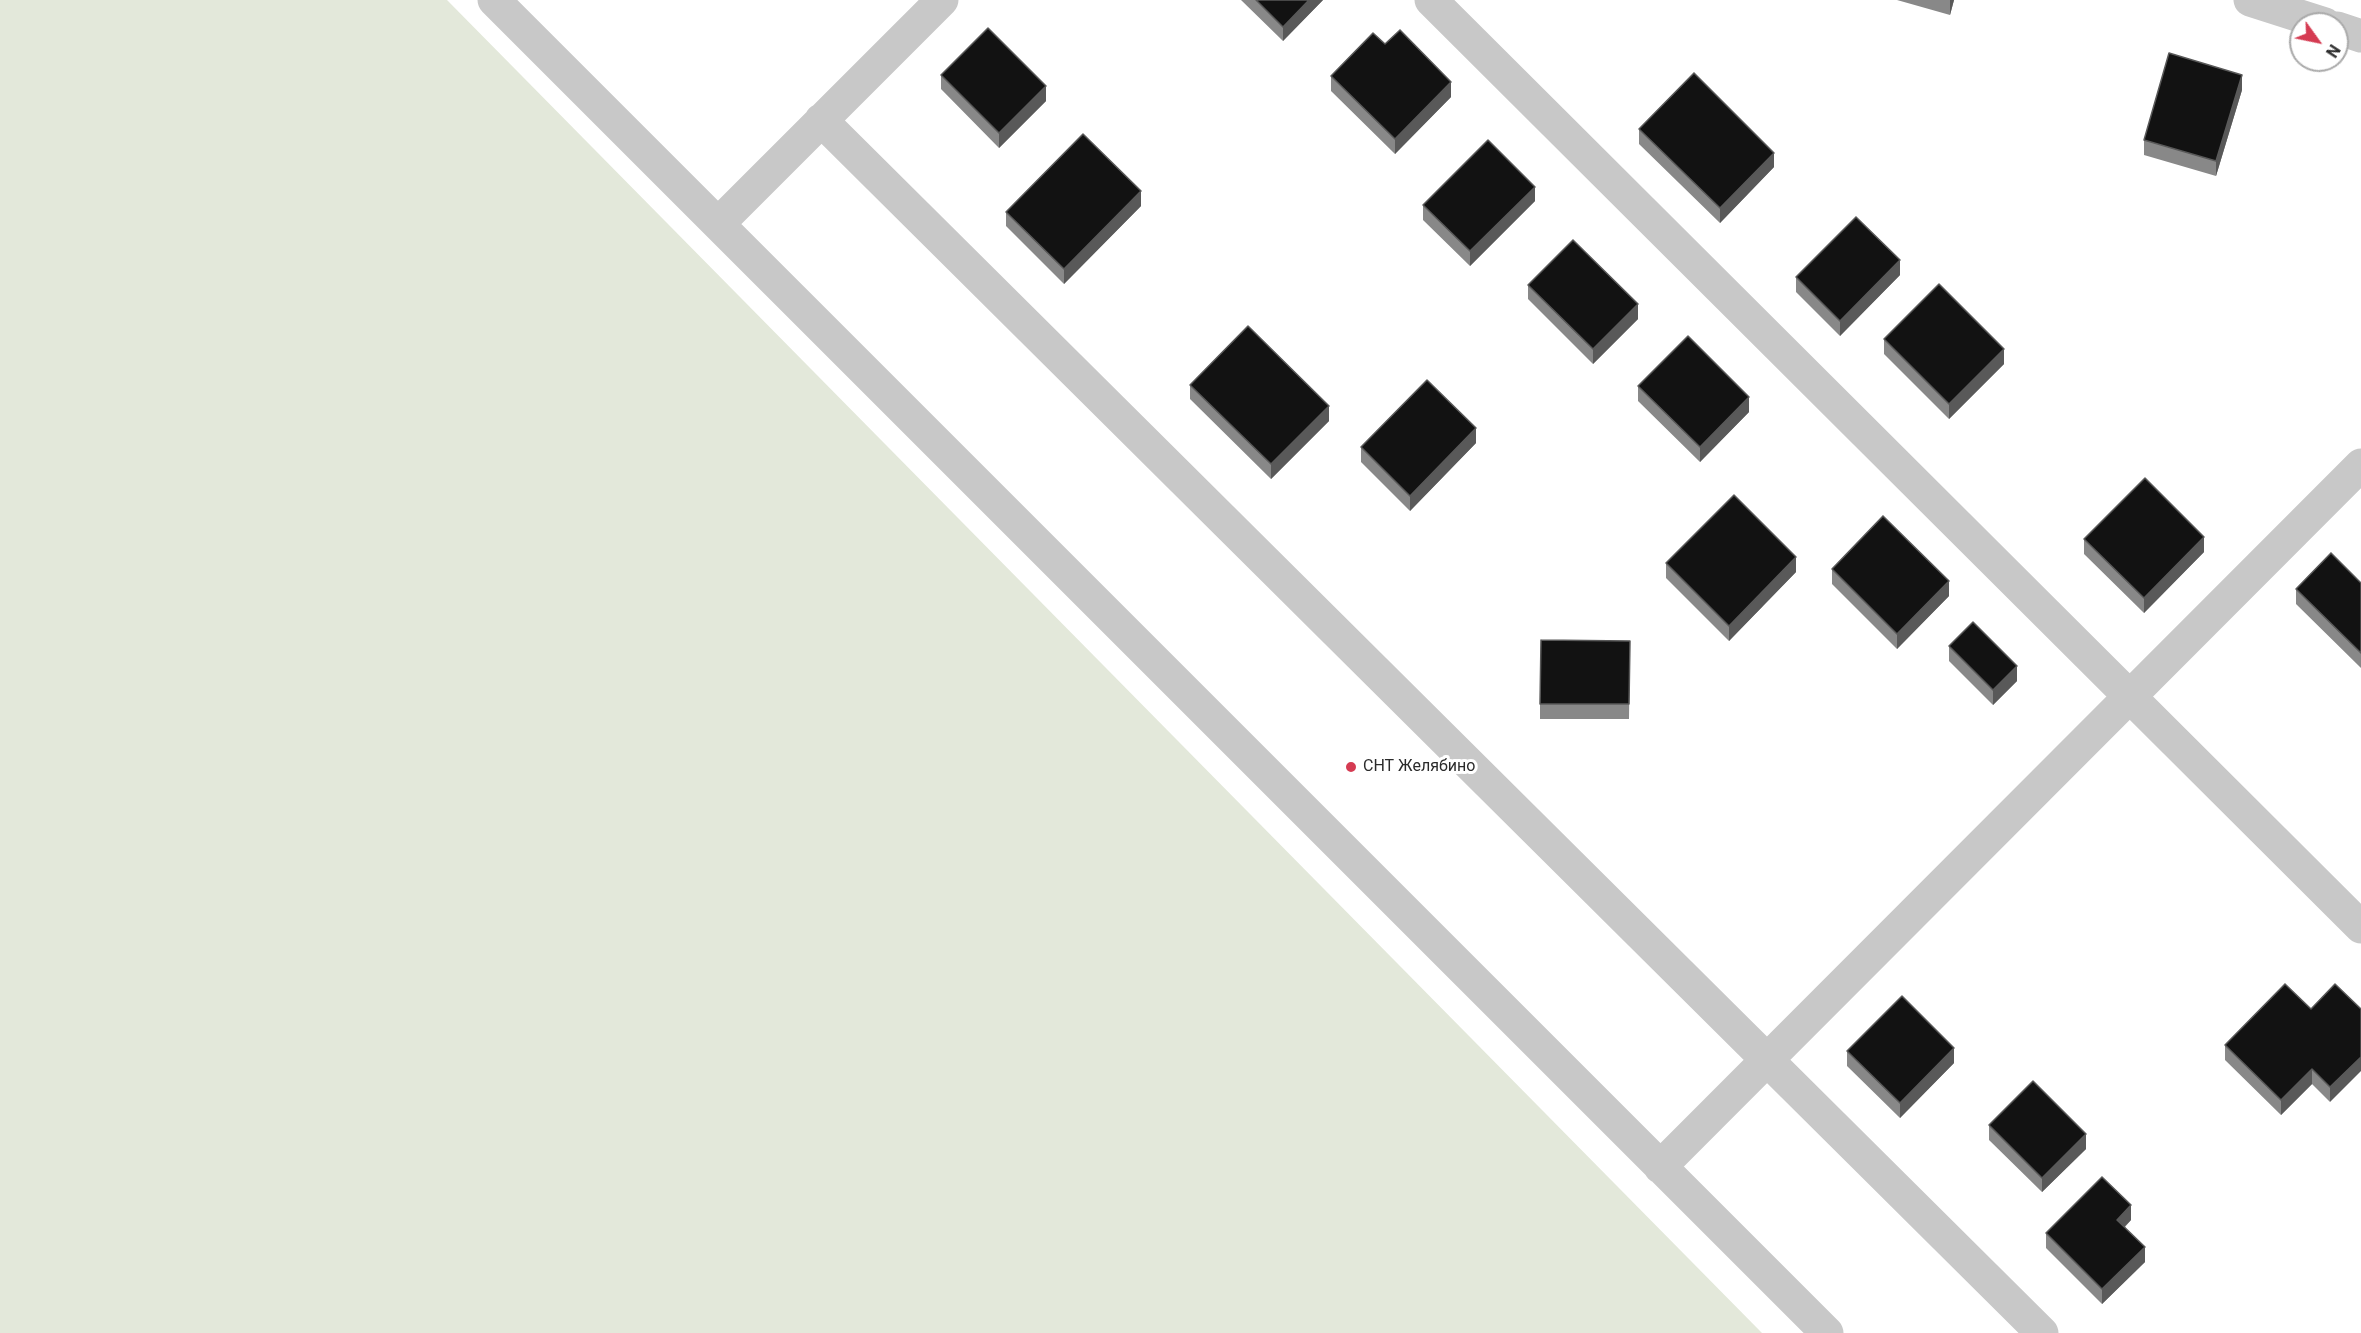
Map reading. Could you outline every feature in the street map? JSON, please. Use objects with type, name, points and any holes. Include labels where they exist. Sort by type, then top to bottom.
[{"type":"street","points":[[494,0],[1827,1333]]},
{"type":"street","points":[[719,223],[942,0]]},
{"type":"street","points":[[1431,0],[2361,927]]},
{"type":"street","points":[[2250,0],[2289,12]]},
{"type":"street","points":[[821,120],[2042,1333]]},
{"type":"street","points":[[1660,1167],[2361,465]]},
{"type":"shaded area","points":[[0,0],[447,0],[1762,1333],[0,1333]]},
{"type":"building","points":[[1256,0],[1309,0],[1283,27]]},
{"type":"building","points":[[988,28],[1046,86],[999,133],[941,75]]},
{"type":"building","points":[[1400,30],[1451,82],[1395,139],[1331,76],[1373,33],[1385,44]]},
{"type":"building","points":[[2169,53],[2242,75],[2216,161],[2144,140]]},
{"type":"building","points":[[1694,73],[1774,153],[1720,208],[1639,129]]},
{"type":"building","points":[[1083,134],[1141,191],[1064,269],[1006,212]]},
{"type":"building","points":[[1488,140],[1535,187],[1470,251],[1423,205]]},
{"type":"building","points":[[1856,217],[1900,260],[1840,321],[1796,277]]},
{"type":"building","points":[[1573,240],[1638,304],[1593,349],[1528,285]]},
{"type":"building","points":[[1939,284],[2004,349],[1949,404],[1884,339]]},
{"type":"building","points":[[1248,326],[1329,406],[1271,464],[1190,385]]},
{"type":"building","points":[[1688,336],[1749,397],[1700,447],[1638,386]]},
{"type":"building","points":[[1427,380],[1476,428],[1410,496],[1361,447]]},
{"type":"building","points":[[2145,478],[2204,537],[2144,598],[2084,539]]},
{"type":"building","points":[[1734,495],[1796,557],[1729,626],[1666,563]]},
{"type":"building","points":[[1883,516],[1949,581],[1897,634],[1832,569]]},
{"type":"building","points":[[2331,553],[2361,583],[2361,653],[2296,589]]},
{"type":"building","points":[[1973,622],[2017,666],[1993,690],[1949,646]]},
{"type":"building","points":[[1541,640],[1630,641],[1629,704],[1540,704]]},
{"type":"building","points":[[2285,984],[2311,1009],[2335,984],[2361,1009],[2361,1057],[2330,1087],[2312,1069],[2281,1100],[2225,1045]]},
{"type":"building","points":[[1902,996],[1954,1048],[1900,1103],[1847,1051]]},
{"type":"building","points":[[2033,1081],[2086,1134],[2042,1178],[1989,1125]]},
{"type":"building","points":[[2102,1177],[2131,1205],[2117,1220],[2145,1247],[2102,1289],[2046,1233]]},
{"type":"place","name":"СНТ Желябино","points":[[1351,767]]}]
